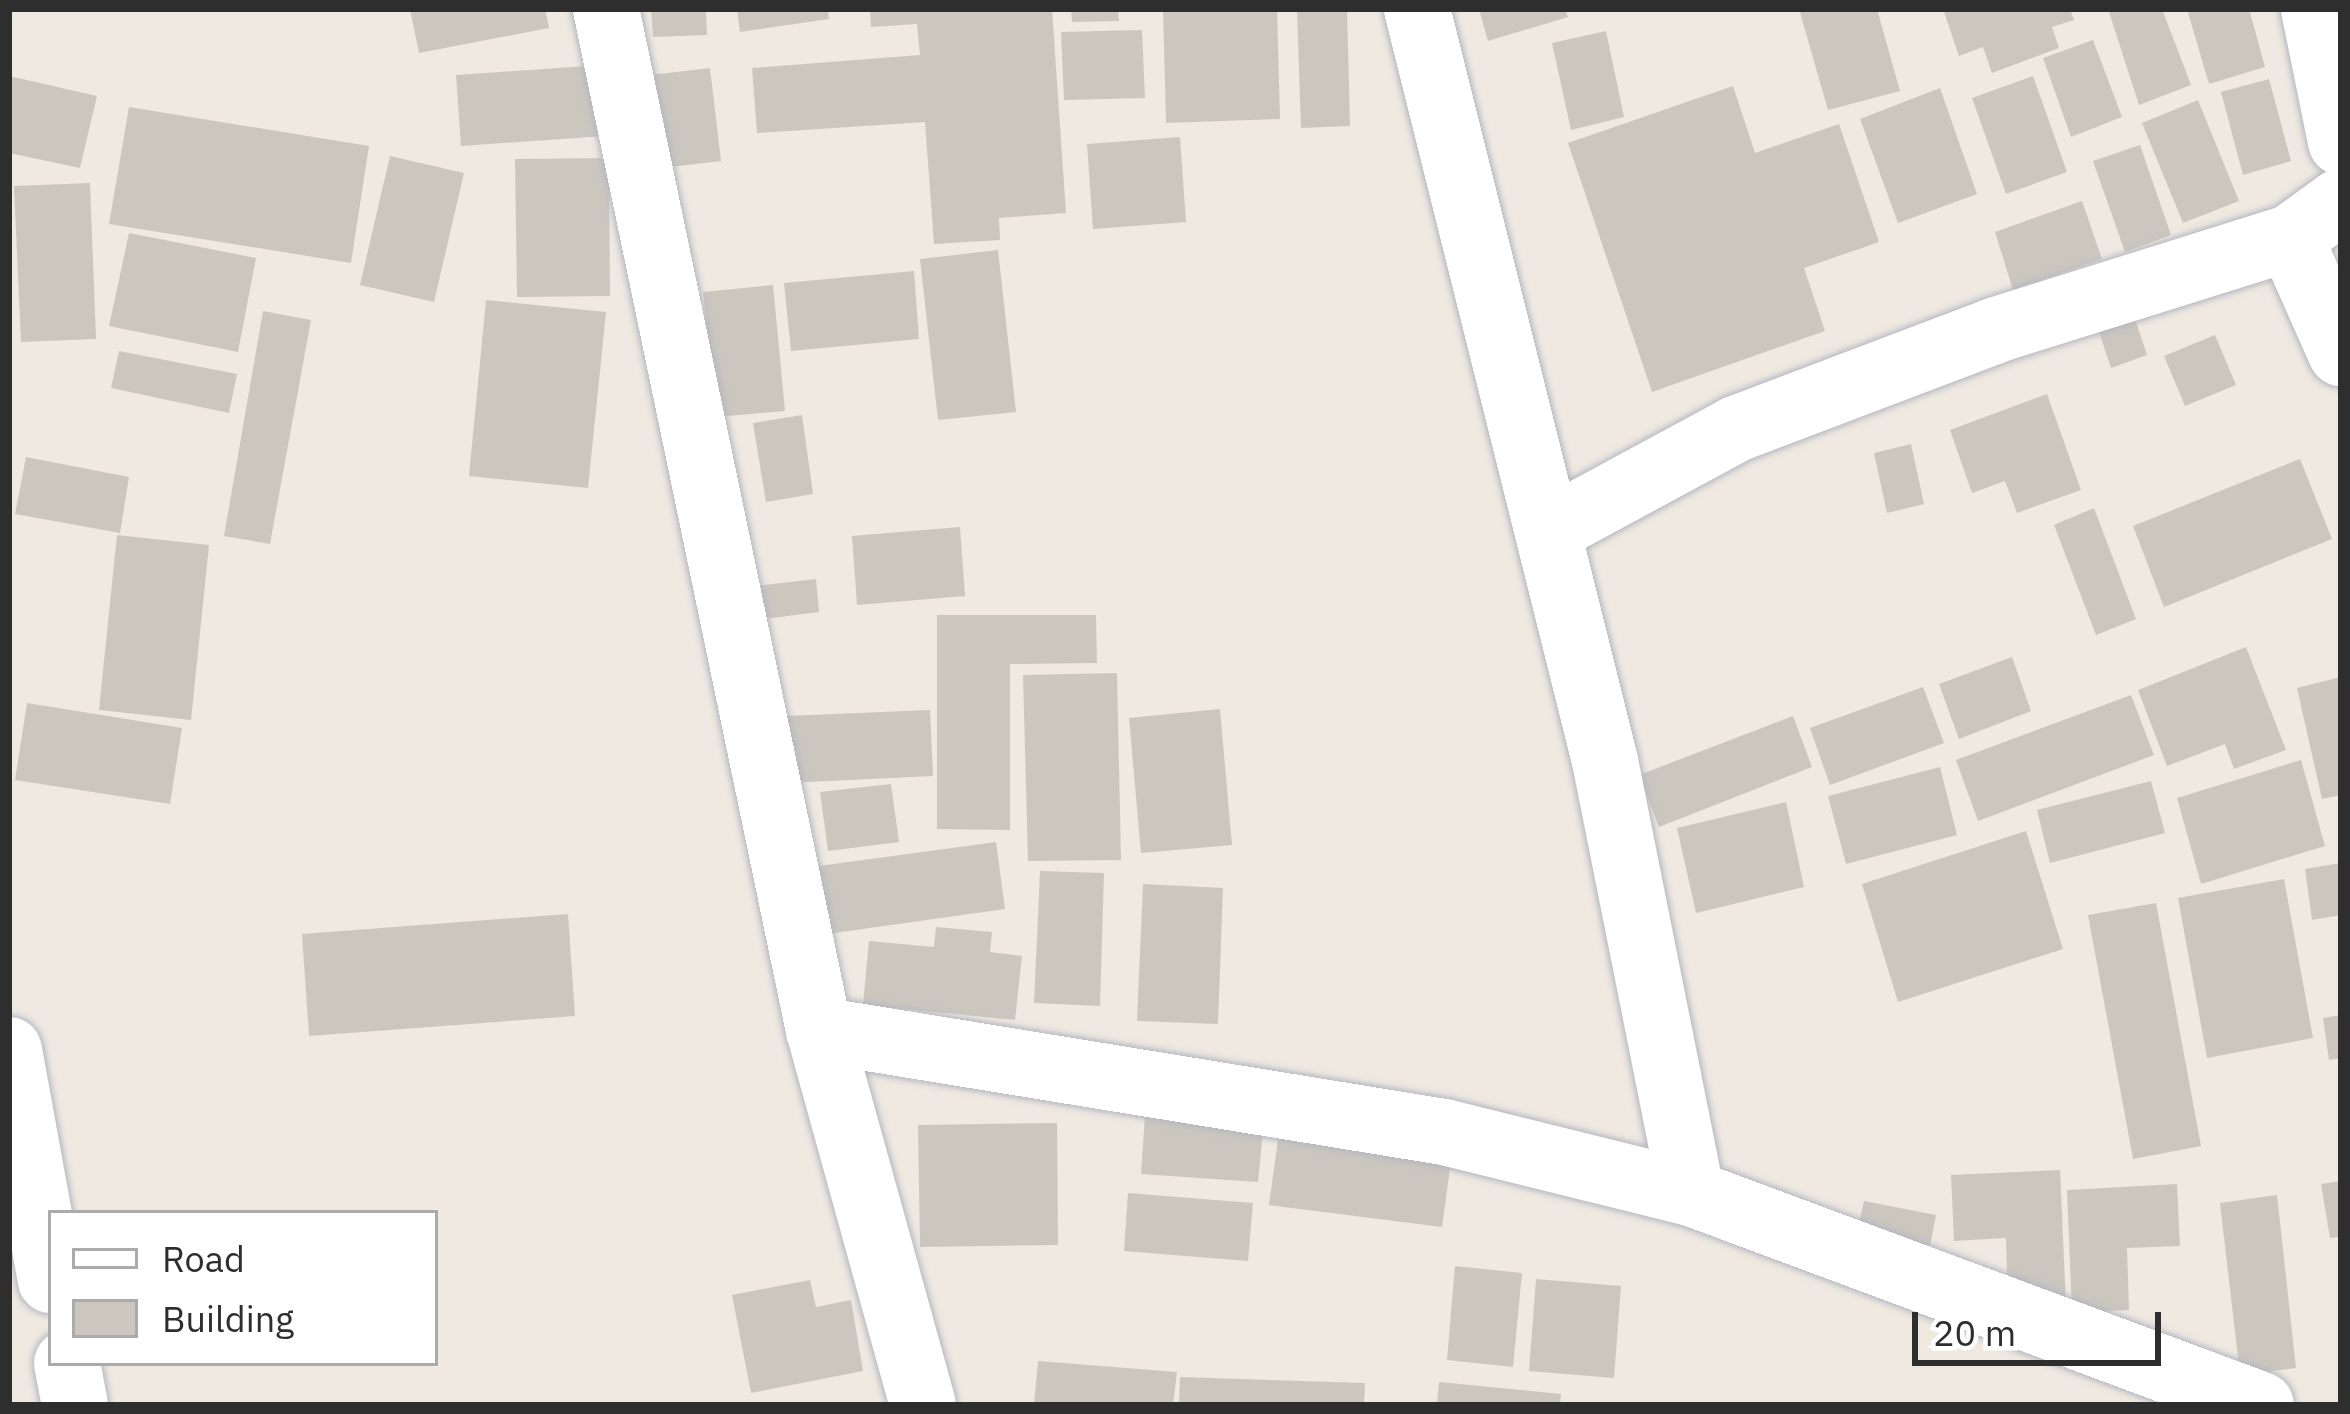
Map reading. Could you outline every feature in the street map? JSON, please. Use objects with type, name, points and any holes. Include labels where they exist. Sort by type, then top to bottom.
[{"type":"street","points":[[606,9],[819,1030],[923,1405]]},
{"type":"street","points":[[1417,9],[1551,530],[1691,1193]]},
{"type":"street","points":[[2314,9],[2341,142]]},
{"type":"street","points":[[1551,530],[1736,430],[1996,330],[2316,219],[2341,352]]},
{"type":"street","points":[[819,1030],[1444,1132],[1691,1193],[2261,1405]]},
{"type":"street","points":[[9,1050],[15,1119],[48,1267]]},
{"type":"street","points":[[68,1366],[75,1405]]},
{"type":"building","points":[[410,9],[545,9],[549,28],[419,53]]},
{"type":"building","points":[[651,9],[706,9],[707,35],[653,37]]},
{"type":"building","points":[[737,9],[828,9],[829,19],[740,32]]},
{"type":"building","points":[[870,9],[1052,9],[1066,213],[999,218],[1000,240],[934,244],[925,122],[757,133],[752,68],[920,55],[917,24],[871,27]]},
{"type":"building","points":[[1071,9],[1118,9],[1119,21],[1072,22]]},
{"type":"building","points":[[1163,9],[1277,9],[1280,119],[1166,123]]},
{"type":"building","points":[[1297,9],[1347,9],[1350,126],[1301,128]]},
{"type":"building","points":[[1479,9],[1565,9],[1568,17],[1488,41]]},
{"type":"building","points":[[1799,9],[1877,9],[1900,91],[1828,110]]},
{"type":"building","points":[[1943,9],[2070,9],[2074,20],[2052,27],[2059,48],[1992,73],[1983,47],[1959,56]]},
{"type":"building","points":[[2108,9],[2162,9],[2191,85],[2139,105]]},
{"type":"building","points":[[2187,9],[2249,9],[2265,67],[2209,84]]},
{"type":"building","points":[[1142,30],[1145,98],[1064,100],[1061,32]]},
{"type":"building","points":[[1606,31],[1624,117],[1571,130],[1552,43]]},
{"type":"building","points":[[2093,40],[2122,117],[2071,137],[2043,58]]},
{"type":"building","points":[[600,65],[605,136],[461,146],[456,75]]},
{"type":"building","points":[[710,68],[721,161],[662,168],[650,75]]},
{"type":"building","points":[[9,76],[97,96],[80,168],[9,153]]},
{"type":"building","points":[[2033,76],[2067,172],[2006,194],[1972,98]]},
{"type":"building","points":[[2269,79],[2291,161],[2243,175],[2221,92]]},
{"type":"building","points":[[1733,86],[1755,153],[1839,124],[1879,242],[1804,268],[1825,331],[1652,392],[1568,143]]},
{"type":"building","points":[[1940,88],[1977,194],[1898,223],[1860,119]]},
{"type":"building","points":[[2198,100],[2239,201],[2183,223],[2142,123]]},
{"type":"building","points":[[129,107],[369,146],[351,263],[109,224]]},
{"type":"building","points":[[1180,137],[1186,222],[1093,229],[1087,144]]},
{"type":"building","points":[[2140,145],[2171,235],[2125,252],[2093,161]]},
{"type":"building","points":[[390,156],[464,173],[434,302],[360,285]]},
{"type":"building","points":[[609,158],[610,296],[517,297],[515,159]]},
{"type":"building","points":[[90,183],[96,339],[21,342],[14,186]]},
{"type":"building","points":[[2082,201],[2102,259],[2013,290],[1995,232]]},
{"type":"building","points":[[129,233],[256,258],[238,352],[109,326]]},
{"type":"building","points":[[998,250],[1016,412],[938,420],[920,259]]},
{"type":"building","points":[[914,271],[919,339],[791,351],[784,283]]},
{"type":"building","points":[[773,285],[785,411],[716,417],[703,292]]},
{"type":"building","points":[[486,300],[606,312],[588,488],[469,476]]},
{"type":"building","points":[[263,311],[311,320],[270,544],[224,536]]},
{"type":"building","points":[[2135,319],[2147,355],[2111,368],[2099,332]]},
{"type":"building","points":[[2215,335],[2236,385],[2185,406],[2164,356]]},
{"type":"building","points":[[119,351],[237,374],[229,413],[111,388]]},
{"type":"building","points":[[2047,394],[2081,490],[2017,513],[2005,481],[1972,493],[1950,430]]},
{"type":"building","points":[[802,415],[813,494],[766,502],[753,423]]},
{"type":"building","points":[[1911,444],[1924,504],[1887,513],[1874,453]]},
{"type":"building","points":[[26,457],[129,477],[120,533],[15,514]]},
{"type":"building","points":[[2300,459],[2332,539],[2164,607],[2133,526]]},
{"type":"building","points":[[2094,508],[2136,619],[2096,635],[2054,525]]},
{"type":"building","points":[[960,527],[965,596],[857,605],[852,536]]},
{"type":"building","points":[[117,535],[209,545],[191,720],[99,710]]},
{"type":"building","points":[[816,579],[819,612],[749,621],[747,587]]},
{"type":"building","points":[[937,615],[1096,615],[1097,663],[1010,664],[1010,830],[937,829]]},
{"type":"building","points":[[2246,647],[2286,750],[2234,769],[2225,744],[2167,766],[2138,690]]},
{"type":"building","points":[[2012,657],[2031,711],[1959,739],[1939,684]]},
{"type":"building","points":[[1117,673],[1121,860],[1028,861],[1023,675]]},
{"type":"building","points":[[2341,677],[2341,795],[2322,799],[2297,688]]},
{"type":"building","points":[[1923,687],[1944,743],[1830,785],[1810,728]]},
{"type":"building","points":[[2131,695],[2154,755],[1978,821],[1956,760]]},
{"type":"building","points":[[27,703],[182,728],[170,804],[15,780]]},
{"type":"building","points":[[1220,709],[1232,845],[1141,853],[1129,718]]},
{"type":"building","points":[[930,710],[933,776],[788,783],[785,716]]},
{"type":"building","points":[[1793,716],[1812,767],[1659,827],[1639,775]]},
{"type":"building","points":[[2301,760],[2325,846],[2201,884],[2177,798]]},
{"type":"building","points":[[1940,767],[1957,835],[1846,864],[1828,796]]},
{"type":"building","points":[[2151,781],[2165,833],[2050,863],[2037,810]]},
{"type":"building","points":[[891,784],[899,842],[828,851],[820,792]]},
{"type":"building","points":[[1786,802],[1804,887],[1696,913],[1677,828]]},
{"type":"building","points":[[2026,831],[2063,949],[1898,1002],[1862,884]]},
{"type":"building","points":[[996,842],[1005,909],[827,934],[819,866]]},
{"type":"building","points":[[2341,863],[2341,915],[2312,920],[2305,869]]},
{"type":"building","points":[[1040,871],[1104,873],[1100,1006],[1034,1003]]},
{"type":"building","points":[[2284,879],[2313,1038],[2207,1058],[2178,898]]},
{"type":"building","points":[[1143,884],[1223,888],[1218,1024],[1137,1021]]},
{"type":"building","points":[[2156,903],[2201,1146],[2133,1159],[2088,915]]},
{"type":"building","points":[[568,914],[575,1016],[309,1036],[302,934]]},
{"type":"building","points":[[936,927],[992,932],[990,952],[1022,956],[1015,1020],[863,1005],[869,941],[934,947]]},
{"type":"building","points":[[2341,1015],[2341,1058],[2329,1060],[2323,1018]]},
{"type":"building","points":[[1146,1101],[1265,1110],[1258,1182],[1141,1174]]},
{"type":"building","points":[[1057,1123],[1058,1245],[920,1247],[918,1125]]},
{"type":"building","points":[[1279,1132],[1452,1154],[1442,1227],[1269,1205]]},
{"type":"building","points":[[2060,1170],[2066,1305],[2008,1308],[2006,1238],[1954,1241],[1951,1175]]},
{"type":"building","points":[[2341,1181],[2341,1237],[2330,1238],[2321,1184]]},
{"type":"building","points":[[2177,1184],[2180,1246],[2127,1248],[2129,1310],[2072,1313],[2067,1190]]},
{"type":"building","points":[[1128,1193],[1253,1203],[1248,1261],[1124,1251]]},
{"type":"building","points":[[2277,1195],[2296,1368],[2240,1375],[2220,1203]]},
{"type":"building","points":[[1864,1201],[1936,1215],[1929,1251],[1856,1237]]},
{"type":"building","points":[[1455,1266],[1522,1273],[1513,1367],[1447,1360]]},
{"type":"building","points":[[1536,1279],[1621,1286],[1614,1378],[1529,1371]]},
{"type":"building","points":[[810,1280],[816,1307],[851,1300],[863,1371],[751,1393],[732,1295]]},
{"type":"building","points":[[1038,1361],[1177,1372],[1173,1405],[1034,1405]]},
{"type":"building","points":[[1180,1377],[1365,1383],[1364,1405],[1179,1405]]},
{"type":"building","points":[[1439,1382],[1561,1394],[1560,1405],[1437,1405]]}]
